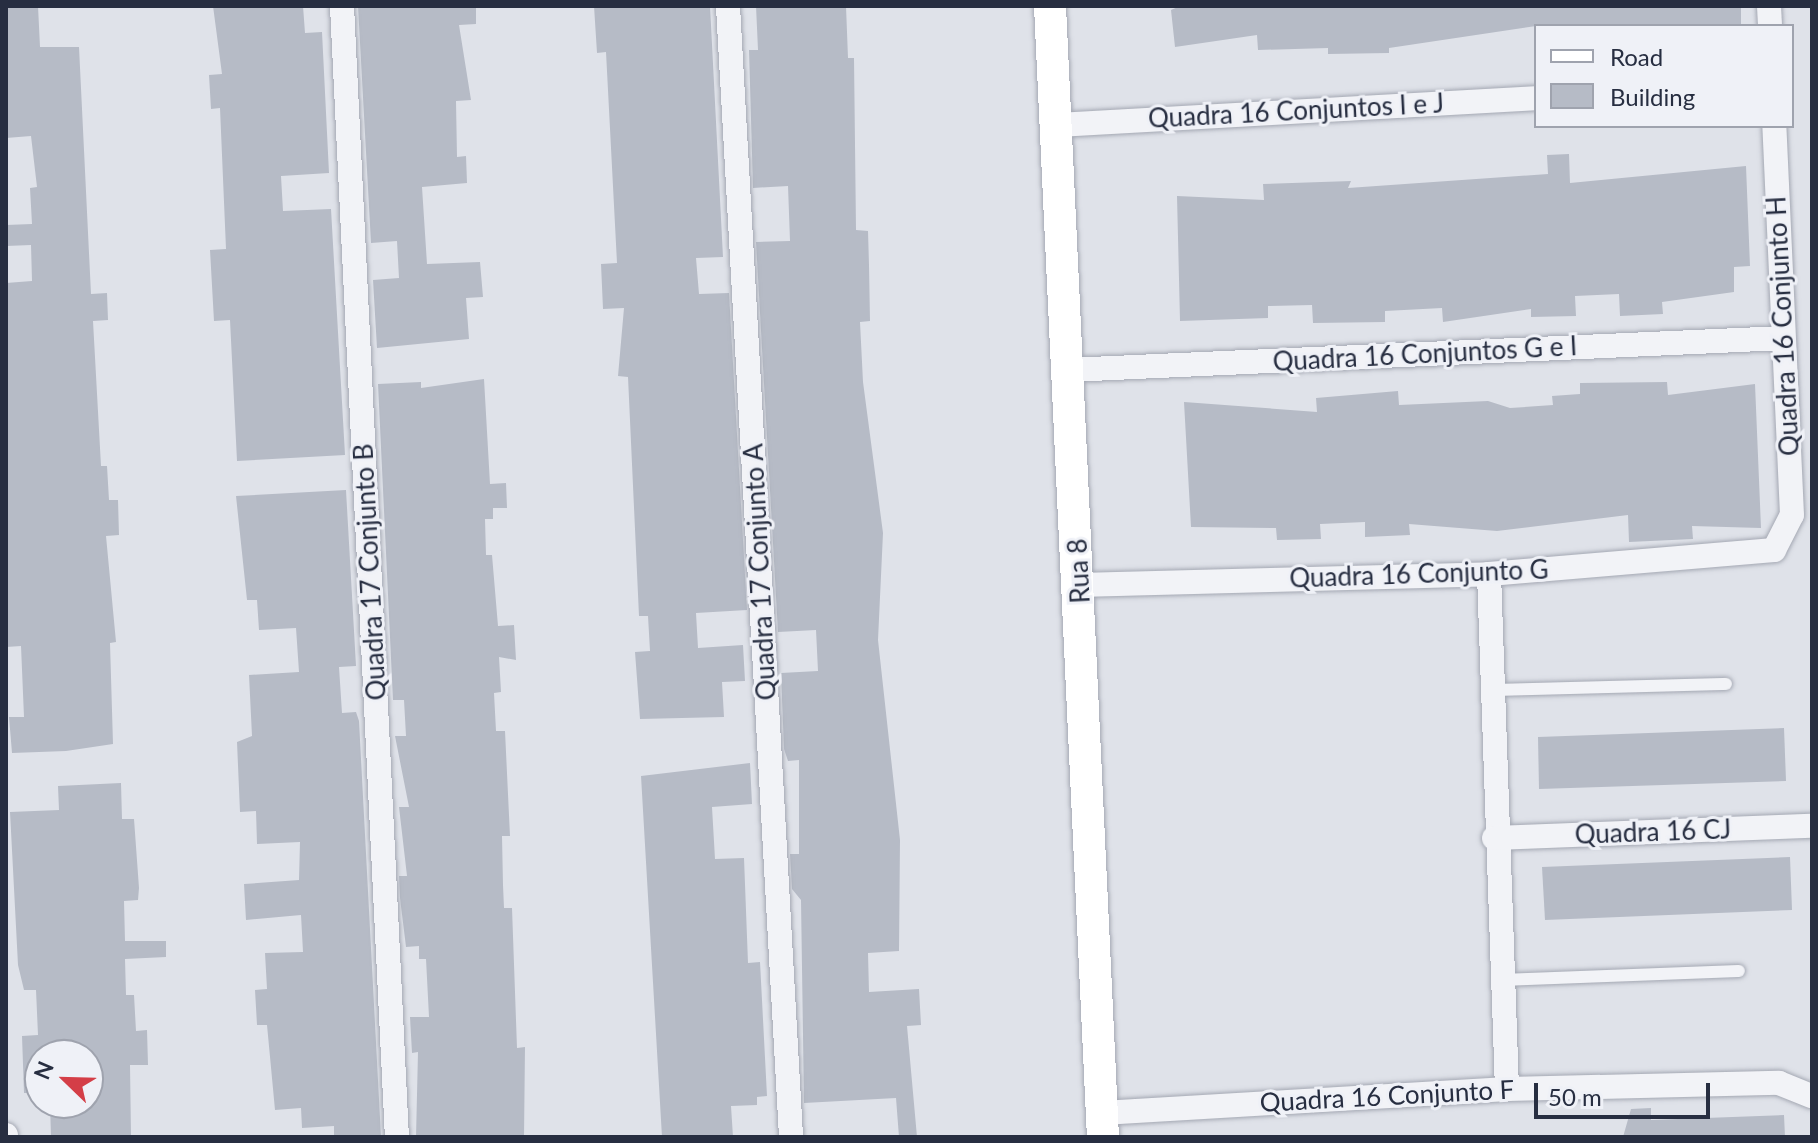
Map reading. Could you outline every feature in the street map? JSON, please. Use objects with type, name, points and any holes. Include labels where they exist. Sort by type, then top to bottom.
[{"type":"main road","name":"Rua 8","points":[[1050,6],[1081,585],[1103,1125]]},
{"type":"street","name":"Quadra 17 Conjunto B","points":[[342,6],[397,1137]]},
{"type":"street","name":"Quadra 17 Conjunto A","points":[[728,6],[791,1137]]},
{"type":"street","name":"Quadra 16 Conjuntos I e J","points":[[1056,125],[1534,98]]},
{"type":"street","name":"Quadra 16 Conjunto H","points":[[1756,554],[1774,550],[1791,527],[1774,128]]},
{"type":"street","name":"Quadra 16 Conjuntos G e I","points":[[1068,370],[1783,338]]},
{"type":"street","name":"Quadra 16 Conjunto G","points":[[1081,585],[1489,574],[1756,554]]},
{"type":"street","points":[[1489,574],[1494,838],[1507,1089]]},
{"type":"street","name":"Quadra 16 CJ","points":[[1494,838],[1812,826]]},
{"type":"street","name":"Quadra 16 Conjunto F","points":[[1103,1125],[1507,1089],[1779,1083],[1812,1096]]},
{"type":"lane","points":[[1491,690],[1726,684]]},
{"type":"lane","points":[[1501,980],[1739,971]]},
{"type":"building","points":[[6,6],[38,6],[40,47],[79,47],[91,294],[107,293],[108,320],[93,321],[101,466],[107,466],[109,500],[118,500],[119,535],[106,536],[116,642],[110,643],[113,744],[66,751],[12,753],[9,717],[24,717],[21,646],[6,647],[6,283],[32,281],[31,245],[6,246],[6,225],[32,224],[30,188],[37,187],[31,136],[6,138]]},
{"type":"building","points":[[213,6],[303,6],[305,33],[322,32],[329,173],[281,176],[283,211],[331,209],[345,455],[237,461],[230,320],[214,321],[210,250],[226,249],[220,108],[211,109],[209,75],[222,74]]},
{"type":"building","points":[[358,6],[476,6],[476,24],[459,25],[471,100],[456,101],[457,157],[466,156],[467,183],[422,187],[427,264],[480,262],[483,297],[466,298],[469,339],[377,348],[373,280],[399,278],[397,241],[371,243]]},
{"type":"building","points":[[594,6],[710,6],[723,257],[696,258],[699,294],[729,293],[747,610],[696,613],[698,648],[743,645],[745,681],[722,682],[724,717],[640,719],[635,652],[650,651],[648,616],[639,616],[628,377],[618,376],[624,308],[603,309],[601,264],[617,263],[606,52],[597,53]]},
{"type":"building","points":[[756,6],[846,6],[848,58],[854,58],[856,230],[868,231],[869,265],[870,321],[860,322],[863,382],[883,533],[878,640],[900,840],[899,951],[868,953],[869,992],[919,989],[921,1025],[907,1026],[917,1137],[899,1137],[896,1098],[804,1103],[801,900],[792,889],[790,854],[799,854],[799,760],[788,761],[784,749],[781,673],[818,671],[816,630],[778,632],[756,242],[790,241],[788,186],[753,188],[749,50],[758,50]]},
{"type":"building","points":[[1180,6],[1741,6],[1741,24],[1534,24],[1389,48],[1389,53],[1328,54],[1328,48],[1258,50],[1257,35],[1175,47],[1171,10]]},
{"type":"building","points":[[1569,154],[1570,183],[1746,166],[1750,266],[1734,267],[1734,292],[1662,302],[1663,314],[1620,316],[1619,294],[1575,296],[1576,316],[1531,317],[1531,309],[1443,322],[1442,308],[1385,311],[1385,322],[1313,323],[1312,305],[1268,306],[1268,318],[1180,321],[1177,196],[1264,200],[1263,184],[1351,181],[1348,188],[1548,174],[1547,155]]},
{"type":"building","points":[[484,379],[490,484],[506,483],[507,508],[493,508],[493,519],[485,519],[486,555],[492,555],[498,626],[514,625],[516,660],[499,657],[501,692],[494,693],[496,731],[505,731],[510,836],[502,836],[504,908],[512,908],[517,1048],[525,1047],[524,1137],[416,1137],[418,1052],[412,1053],[410,1017],[429,1017],[426,959],[419,959],[419,946],[406,947],[400,898],[399,876],[407,876],[399,807],[409,807],[395,736],[406,736],[404,700],[393,700],[378,384],[421,382],[421,388]]},
{"type":"building","points":[[1667,382],[1668,395],[1755,384],[1761,528],[1692,526],[1693,539],[1629,542],[1628,515],[1497,531],[1409,524],[1410,535],[1365,537],[1365,522],[1320,524],[1321,539],[1277,540],[1276,528],[1191,527],[1184,402],[1317,412],[1316,398],[1398,391],[1399,405],[1488,401],[1510,408],[1553,405],[1552,396],[1580,394],[1580,383]]},
{"type":"building","points":[[346,490],[356,666],[339,667],[342,713],[356,712],[359,721],[381,1137],[334,1137],[334,1126],[302,1128],[301,1108],[275,1110],[267,1025],[257,1025],[255,990],[267,989],[265,953],[303,952],[301,915],[246,920],[244,884],[299,880],[300,842],[257,844],[256,811],[240,812],[237,742],[252,736],[249,675],[299,672],[296,628],[259,630],[257,600],[247,600],[236,496]]},
{"type":"building","points":[[1784,728],[1786,781],[1539,789],[1538,737]]},
{"type":"building","points":[[750,763],[752,804],[712,807],[715,859],[744,858],[748,963],[760,962],[767,1096],[757,1097],[757,1105],[731,1106],[733,1137],[662,1137],[641,776]]},
{"type":"building","points":[[121,783],[122,819],[134,819],[139,888],[138,900],[124,901],[125,941],[166,941],[166,957],[125,959],[126,995],[134,995],[136,1031],[147,1030],[148,1065],[130,1065],[131,1136],[51,1137],[50,1119],[104,1119],[104,1039],[24,1039],[24,1093],[22,1036],[38,1035],[36,990],[24,990],[18,965],[10,812],[59,810],[58,786]]},
{"type":"building","points":[[1790,857],[1792,910],[1545,920],[1542,867]]},
{"type":"building","points":[[1651,1108],[1651,1120],[1784,1115],[1785,1137],[1623,1137],[1631,1109]]}]
